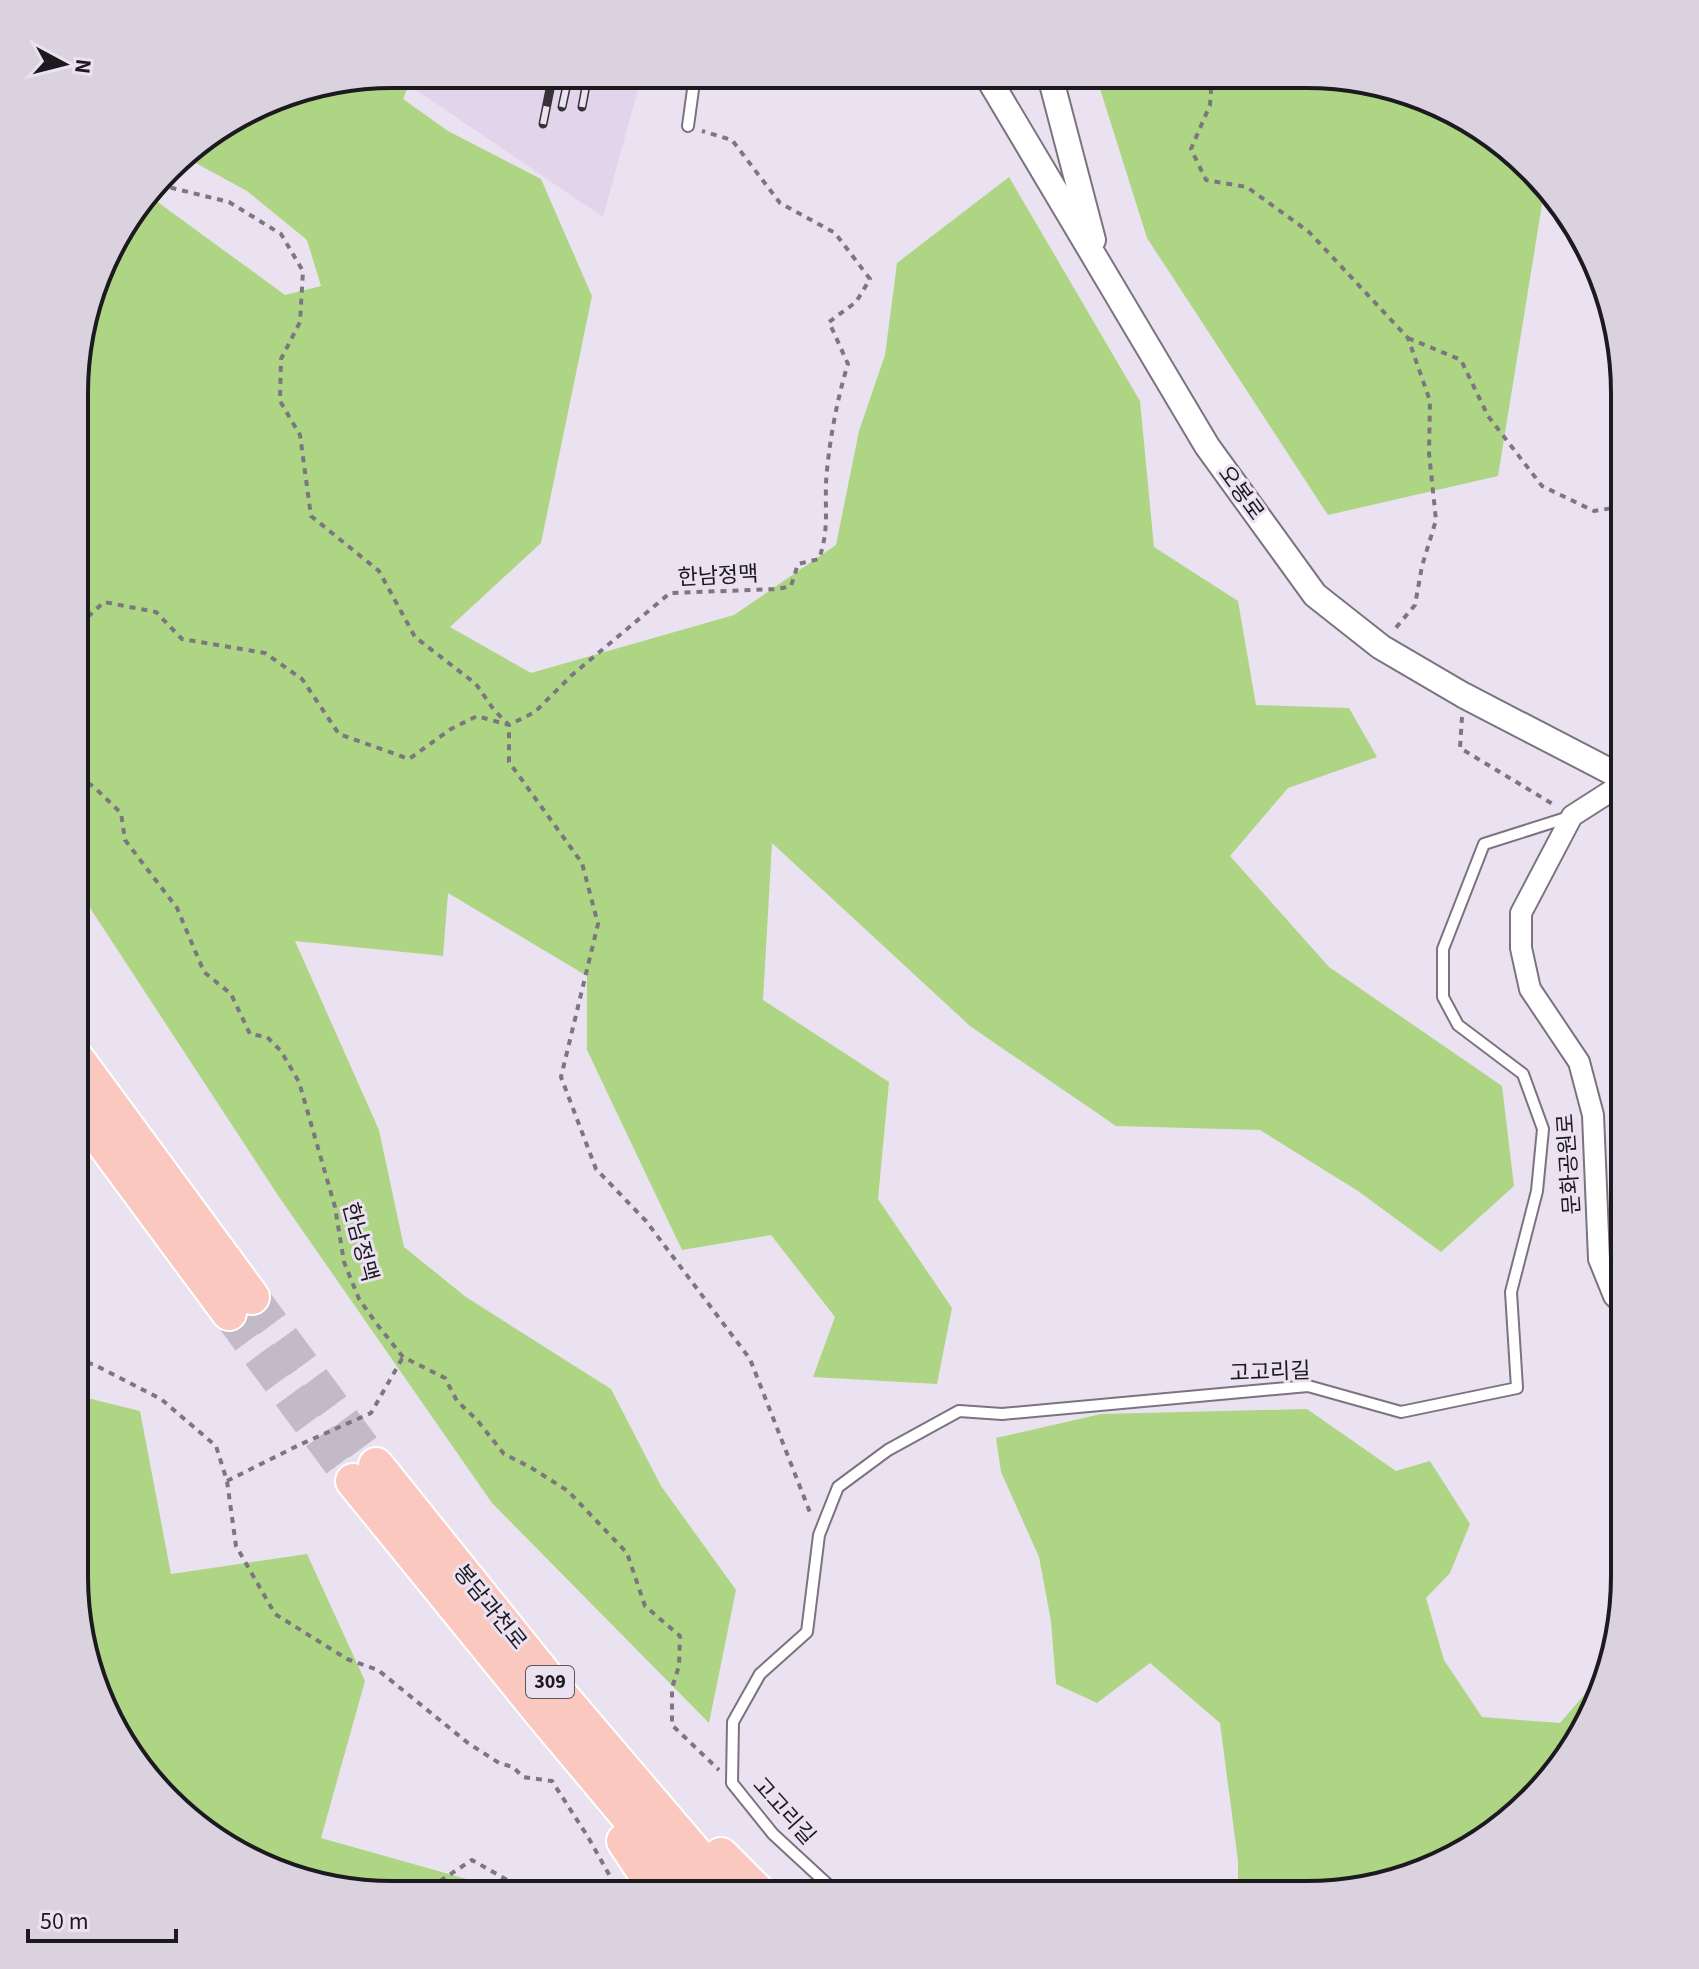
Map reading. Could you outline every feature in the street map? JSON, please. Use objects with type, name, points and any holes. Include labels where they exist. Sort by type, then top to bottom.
[{"type":"highway","points":[[88,1076],[240,1305],[88,1121]]},
{"type":"highway","name":"봉담과천로","points":[[365,1473],[553,1707],[683,1881]]},
{"type":"highway","points":[[553,1707],[652,1881]]},
{"type":"highway","points":[[553,1707],[746,1881]]},
{"type":"highway","name":"봉담과천로","points":[[553,1707],[718,1881]]},
{"type":"street","name":"오봉로","points":[[994,88],[1207,446],[1315,595],[1381,647],[1463,695],[1611,773]]},
{"type":"street","points":[[1053,88],[1101,269]]},
{"type":"street","name":"문화공원로","points":[[1611,790],[1572,816],[1521,913],[1521,948],[1530,989],[1579,1062],[1593,1115],[1599,1259],[1611,1289]]},
{"type":"lane","points":[[688,126],[693,88]]},
{"type":"lane","name":"고고리길","points":[[824,1881],[773,1834],[732,1783],[733,1722],[760,1674],[807,1632],[819,1535],[838,1487],[888,1450],[959,1411],[1002,1414],[1308,1386],[1401,1412],[1517,1388],[1511,1292],[1537,1191],[1543,1129],[1523,1074],[1458,1025],[1443,997],[1443,949],[1484,844],[1572,816]]},
{"type":"path","points":[[1211,88],[1210,105],[1191,149],[1206,180],[1247,187],[1309,232],[1408,338],[1430,401],[1429,453],[1436,520],[1422,566],[1415,605],[1381,647]]},
{"type":"path","name":"한남정맥","points":[[509,725],[535,712],[572,675],[670,593],[791,586],[798,564],[819,559],[824,545],[828,464],[848,364],[829,322],[856,302],[870,279],[835,233],[780,203],[732,140],[688,126]]},
{"type":"path","points":[[169,186],[229,202],[281,234],[303,271],[300,322],[281,359],[280,401],[300,435],[311,516],[379,571],[415,637],[476,684],[509,725],[509,762],[582,863],[598,924],[561,1077],[596,1169],[646,1221],[750,1359],[819,1535]]},
{"type":"path","points":[[1408,338],[1461,360],[1488,416],[1542,486],[1594,511],[1611,508]]},
{"type":"path","points":[[88,617],[104,602],[156,612],[182,639],[265,653],[302,679],[339,734],[409,759],[451,729],[477,716],[509,725]]},
{"type":"path","points":[[1463,695],[1460,748],[1572,816]]},
{"type":"path","name":"한남정맥","points":[[88,783],[121,813],[125,840],[177,908],[204,972],[231,994],[250,1034],[267,1037],[281,1051],[299,1082],[335,1207],[344,1262],[359,1299],[403,1357],[445,1378],[457,1401],[504,1454],[568,1491],[627,1553],[645,1606],[680,1636],[679,1666],[672,1688],[672,1725],[732,1783]]},
{"type":"path","points":[[227,1481],[371,1413],[403,1357]]},
{"type":"path","points":[[88,1363],[161,1399],[216,1446],[227,1481],[236,1546],[275,1614],[347,1659],[378,1670],[468,1743],[499,1763],[513,1767],[523,1777],[552,1781],[613,1881]]},
{"type":"path","points":[[440,1881],[472,1860],[509,1881]]},
{"type":"shaded area","points":[[638,88],[603,217],[416,90]]},
{"type":"green space","points":[[393,88],[407,88],[403,99],[448,131],[541,179],[592,296],[541,543],[450,627],[531,673],[734,615],[836,545],[859,431],[885,355],[897,263],[1009,177],[1140,401],[1154,547],[1238,601],[1256,705],[1349,708],[1377,757],[1288,788],[1230,856],[1329,967],[1502,1086],[1514,1186],[1441,1252],[1358,1191],[1260,1130],[1116,1126],[970,1026],[772,843],[763,1000],[889,1082],[878,1199],[952,1308],[937,1384],[813,1377],[835,1317],[771,1235],[682,1250],[587,1050],[587,976],[448,893],[443,956],[295,941],[379,1130],[404,1247],[466,1297],[611,1389],[661,1486],[736,1590],[709,1723],[492,1503],[277,1194],[88,905],[88,393],[98,314],[119,258],[156,201],[285,295],[321,286],[307,240],[247,191],[194,162],[223,139],[276,111],[333,94]]},
{"type":"green space","points":[[1100,88],[1306,88],[1346,91],[1385,98],[1423,111],[1476,139],[1522,177],[1543,201],[1498,476],[1328,515],[1147,238]]},
{"type":"green space","points":[[88,1398],[140,1411],[171,1574],[307,1554],[365,1681],[321,1838],[474,1881],[353,1878],[314,1871],[276,1858],[240,1840],[207,1818],[177,1792],[151,1762],[119,1711],[104,1674],[94,1636],[88,1576]]},
{"type":"green space","points":[[1307,1409],[1396,1471],[1430,1461],[1470,1524],[1450,1573],[1426,1598],[1444,1660],[1482,1717],[1560,1723],[1590,1689],[1570,1729],[1548,1762],[1522,1792],[1492,1818],[1459,1840],[1423,1858],[1385,1871],[1346,1878],[1238,1881],[1220,1723],[1150,1663],[1097,1703],[1056,1684],[1051,1621],[1039,1557],[1001,1472],[996,1438],[1101,1414]]},
{"type":"tunnel","points":[[252,1297],[376,1465]]},
{"type":"tunnel","points":[[229,1313],[353,1481]]},
{"type":"railway","points":[[543,124],[550,88]]},
{"type":"railway","points":[[562,107],[566,88]]},
{"type":"railway","points":[[582,107],[586,88]]}]
